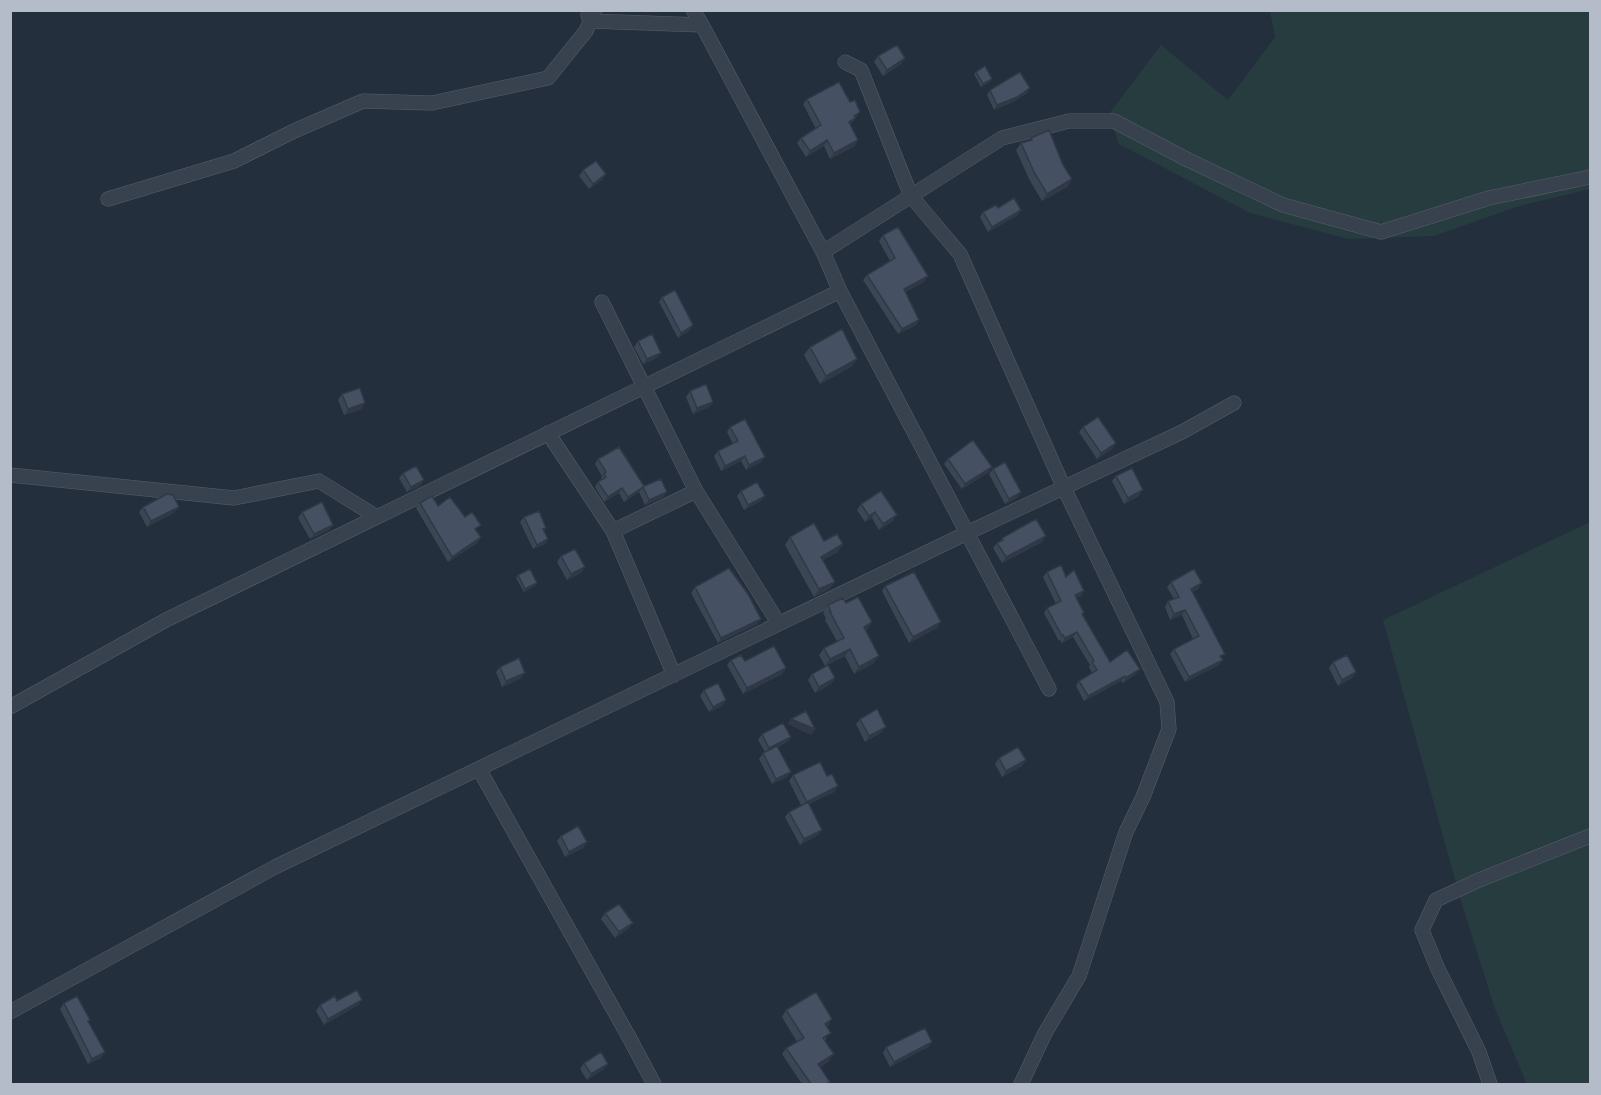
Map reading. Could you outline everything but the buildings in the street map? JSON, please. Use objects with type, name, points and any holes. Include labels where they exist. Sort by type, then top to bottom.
[{"type":"street","points":[[693,10],[823,252],[840,291],[1049,689]]},
{"type":"street","points":[[108,199],[234,161],[294,131],[363,101],[432,103],[548,78],[586,31],[590,14],[702,25]]},
{"type":"street","points":[[845,62],[861,70],[911,196],[960,254],[1064,488],[1167,702],[1169,729],[1143,797],[1126,832],[1080,975],[1045,1033],[1021,1084]]},
{"type":"street","points":[[823,252],[1002,138],[1069,121],[1114,121],[1188,160],[1283,205],[1381,232],[1489,198],[1590,177]]},
{"type":"street","points":[[10,707],[166,620],[840,291]]},
{"type":"street","points":[[603,302],[696,491],[779,624]]},
{"type":"street","points":[[10,1012],[275,867],[1182,432],[1234,403]]},
{"type":"street","points":[[549,433],[613,531],[674,675]]},
{"type":"street","points":[[10,475],[234,498],[319,481],[377,517]]},
{"type":"street","points":[[613,531],[696,491]]},
{"type":"street","points":[[479,769],[654,1084]]},
{"type":"street","points":[[1490,1084],[1479,1052],[1437,967],[1422,930],[1436,900],[1479,880],[1590,836]]},
{"type":"green space","points":[[1270,11],[1590,11],[1590,189],[1516,207],[1434,236],[1348,239],[1250,213],[1119,144],[1109,114],[1161,45],[1228,100],[1275,37]]},
{"type":"green space","points":[[1590,522],[1590,1084],[1527,1084],[1495,1009],[1461,901],[1383,620]]}]
